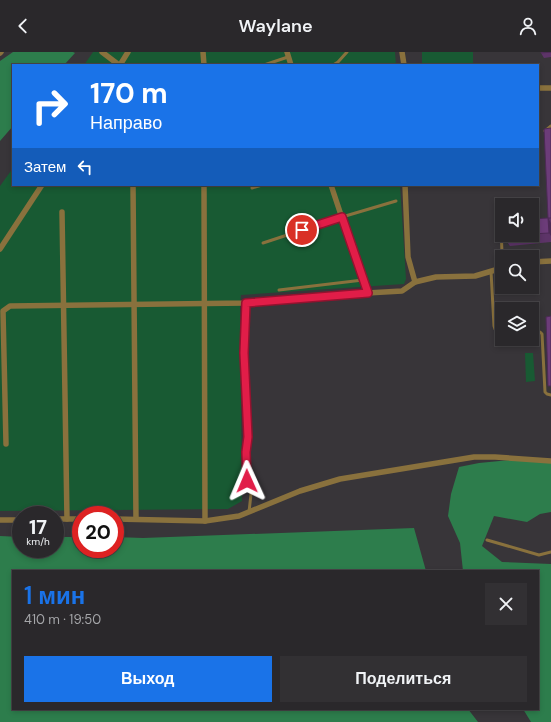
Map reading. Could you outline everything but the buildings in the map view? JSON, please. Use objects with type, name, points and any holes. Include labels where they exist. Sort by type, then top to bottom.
[{"type":"street","points":[[102,52],[118,64]]},
{"type":"street","points":[[120,64],[128,52]]},
{"type":"street","points":[[204,52],[204,64]]},
{"type":"street","points":[[402,52],[404,64]]},
{"type":"street","points":[[288,54],[291,64]]},
{"type":"street","points":[[539,88],[551,88]]},
{"type":"street","points":[[0,249],[41,186]]},
{"type":"street","points":[[133,186],[136,519]]},
{"type":"street","points":[[204,186],[205,521]]},
{"type":"street","points":[[331,186],[368,293]]},
{"type":"street","points":[[405,186],[408,257],[414,282]]},
{"type":"street","points":[[62,212],[67,519],[72,519]]},
{"type":"street","points":[[539,261],[551,260]]},
{"type":"street","points":[[6,444],[3,311],[10,306],[246,303],[402,291],[414,282],[436,277],[475,276],[495,270]]},
{"type":"street","points":[[124,519],[205,521],[239,516],[300,492],[340,479],[474,458],[495,457],[551,461]]},
{"type":"street","points":[[0,520],[12,520]]},
{"type":"lane","points":[[335,64],[347,52]]},
{"type":"lane","points":[[266,64],[288,54]]},
{"type":"lane","points":[[544,132],[551,126]]},
{"type":"lane","points":[[252,188],[259,186]]},
{"type":"lane","points":[[263,243],[396,201]]},
{"type":"lane","points":[[491,271],[495,330]]},
{"type":"lane","points":[[279,290],[363,280]]},
{"type":"lane","points":[[246,303],[244,353],[248,437],[246,452],[247,481],[251,494],[249,512]]},
{"type":"lane","points":[[539,332],[542,334],[545,392],[551,395]]},
{"type":"lane","points":[[487,540],[539,555],[551,552]]},
{"type":"green space","points":[[13,52],[75,53],[65,64],[12,64],[12,127],[0,141],[0,61]]},
{"type":"green space","points":[[93,52],[395,52],[396,64],[85,64]]},
{"type":"green space","points":[[422,52],[473,52],[473,64],[422,64]]},
{"type":"green space","points":[[12,169],[12,186],[400,186],[406,279],[404,284],[241,295],[242,501],[228,509],[124,510],[124,506],[72,506],[72,510],[64,510],[64,506],[12,506],[12,511],[0,511],[0,186]]},
{"type":"green space","points":[[525,353],[533,353],[535,381],[526,382]]},
{"type":"green space","points":[[510,460],[551,461],[551,512],[540,514],[527,522],[494,516],[482,546],[502,562],[551,564],[551,722],[531,722],[524,710],[539,710],[539,570],[463,570],[460,543],[448,516],[451,494],[459,467],[479,463]]},
{"type":"green space","points":[[414,528],[426,570],[12,570],[12,710],[469,710],[478,722],[0,722],[0,536],[12,537],[12,558],[64,558],[64,537],[72,537],[72,558],[124,558],[124,537],[143,538]]},
{"type":"route","points":[[247,481],[246,452],[248,437],[244,353],[246,303],[368,293],[342,217],[302,230]]}]
